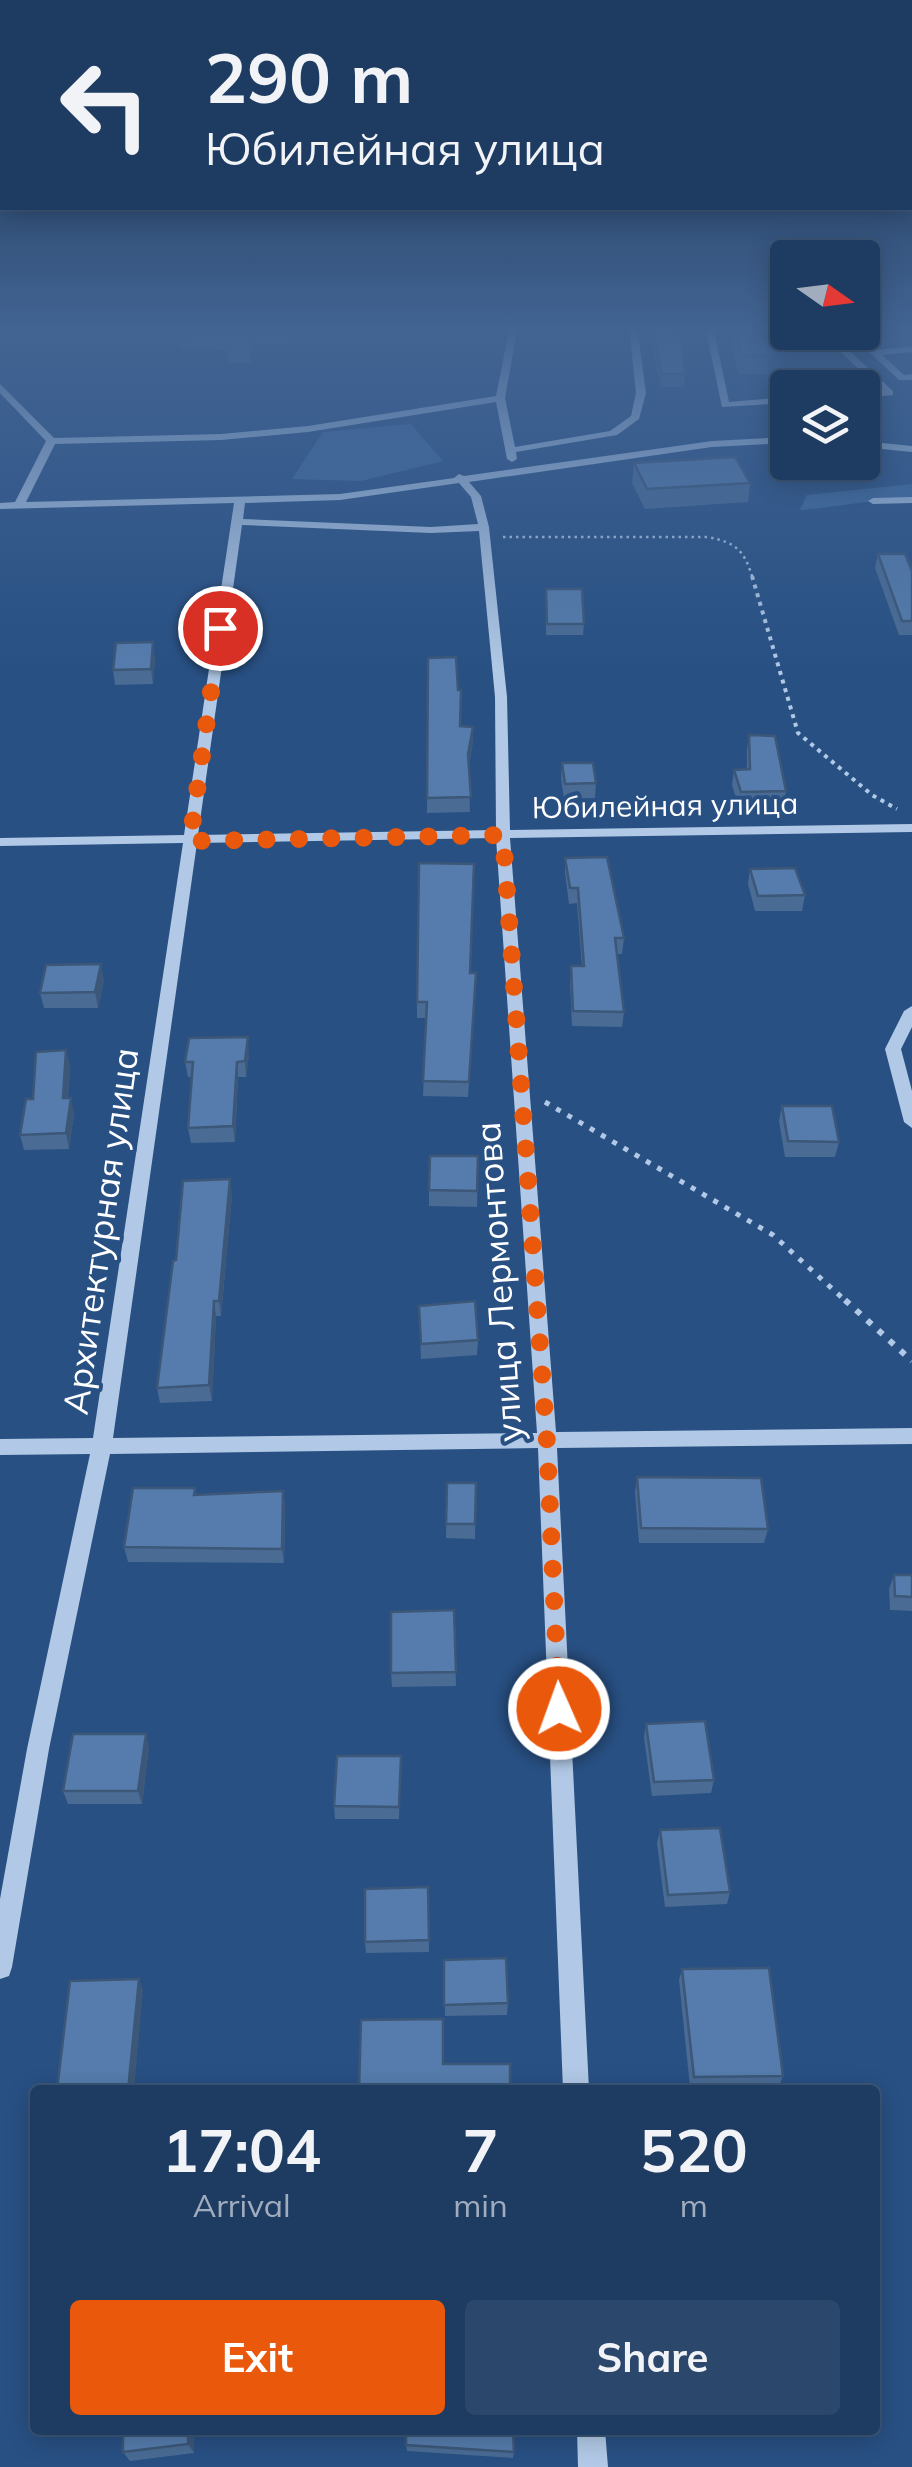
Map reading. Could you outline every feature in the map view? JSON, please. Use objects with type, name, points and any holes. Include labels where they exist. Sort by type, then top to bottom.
[{"type":"street","points":[[20,505],[51,441]]},
{"type":"street","points":[[510,441],[513,470]]},
{"type":"street","points":[[512,450],[565,441]]},
{"type":"street","points":[[0,506],[340,497],[513,470],[712,444],[767,441]]},
{"type":"street","points":[[880,446],[912,449]]},
{"type":"street","name":"улица Лермонтова","points":[[459,478],[476,496],[485,532],[501,697],[503,835],[547,1442],[576,2085]]},
{"type":"street","name":"Архитектурная улица","points":[[0,1966],[38,1749],[102,1445],[240,500]]},
{"type":"street","points":[[873,501],[912,500]]},
{"type":"street","points":[[236,522],[485,532]]},
{"type":"street","name":"Юбилейная улица","points":[[0,842],[912,828]]},
{"type":"street","points":[[912,1011],[893,1049],[912,1122]]},
{"type":"street","points":[[0,1447],[912,1436]]},
{"type":"street","points":[[591,2435],[593,2467]]},
{"type":"path","points":[[485,532],[708,537],[731,542],[745,552],[798,732],[872,795],[899,811]]},
{"type":"path","points":[[522,1088],[773,1235],[912,1362]]},
{"type":"shaded area","points":[[317,441],[426,441],[443,461],[361,481],[292,479]]},
{"type":"shaded area","points":[[912,484],[912,498],[800,510],[807,495]]},
{"type":"building","points":[[735,457],[750,483],[647,489],[634,463]]},
{"type":"building","points":[[878,554],[905,554],[912,571],[912,621],[902,621]]},
{"type":"building","points":[[546,589],[582,589],[584,624],[547,624]]},
{"type":"building","points":[[153,642],[151,669],[113,670],[116,643]]},
{"type":"building","points":[[456,657],[461,690],[460,726],[473,727],[468,754],[471,797],[427,798],[428,658]]},
{"type":"building","points":[[749,735],[775,736],[786,791],[741,792],[734,770],[750,769]]},
{"type":"building","points":[[562,763],[593,763],[596,783],[565,784]]},
{"type":"building","points":[[607,857],[624,938],[615,938],[624,1012],[573,1011],[571,966],[584,966],[578,888],[570,888],[565,858]]},
{"type":"building","points":[[419,863],[474,864],[470,973],[476,973],[469,1082],[423,1081],[427,1002],[417,1002]]},
{"type":"building","points":[[795,868],[805,895],[758,896],[750,869]]},
{"type":"building","points":[[101,964],[95,992],[40,993],[46,965]]},
{"type":"building","points":[[248,1037],[245,1061],[237,1062],[233,1126],[188,1128],[193,1062],[185,1062],[189,1038]]},
{"type":"building","points":[[66,1050],[63,1098],[71,1098],[66,1133],[20,1135],[26,1099],[33,1099],[36,1052]]},
{"type":"building","points":[[782,1106],[832,1106],[839,1142],[788,1141]]},
{"type":"building","points":[[430,1156],[478,1156],[477,1191],[429,1190]]},
{"type":"building","points":[[230,1179],[219,1301],[214,1301],[209,1385],[157,1388],[183,1181]]},
{"type":"building","points":[[475,1301],[478,1340],[421,1344],[419,1306]]},
{"type":"building","points":[[637,1477],[761,1478],[768,1529],[641,1528]]},
{"type":"building","points":[[447,1483],[476,1483],[475,1524],[446,1524]]},
{"type":"building","points":[[133,1488],[195,1488],[194,1495],[283,1491],[282,1549],[124,1547]]},
{"type":"building","points":[[894,1575],[912,1575],[912,1597],[895,1596]]},
{"type":"building","points":[[454,1610],[456,1672],[391,1673],[391,1612]]},
{"type":"building","points":[[705,1721],[714,1780],[654,1782],[646,1724]]},
{"type":"building","points":[[73,1734],[146,1734],[138,1791],[63,1791]]},
{"type":"building","points":[[337,1756],[401,1756],[399,1807],[334,1806]]},
{"type":"building","points":[[720,1828],[730,1892],[668,1895],[660,1830]]},
{"type":"building","points":[[428,1887],[429,1940],[365,1942],[365,1889]]},
{"type":"building","points":[[506,1958],[508,2003],[444,2005],[444,1960]]},
{"type":"building","points":[[769,1968],[783,2076],[694,2077],[682,1969]]},
{"type":"building","points":[[139,1979],[128,2085],[58,2085],[70,1981]]},
{"type":"building","points":[[443,2019],[443,2064],[510,2064],[510,2085],[359,2085],[361,2020]]},
{"type":"building","points":[[123,2435],[188,2435],[188,2444],[123,2452]]},
{"type":"building","points":[[406,2435],[513,2435],[514,2452],[406,2445]]},
{"type":"route","points":[[220,628],[190,841],[503,835],[547,1442],[559,1709]]}]
